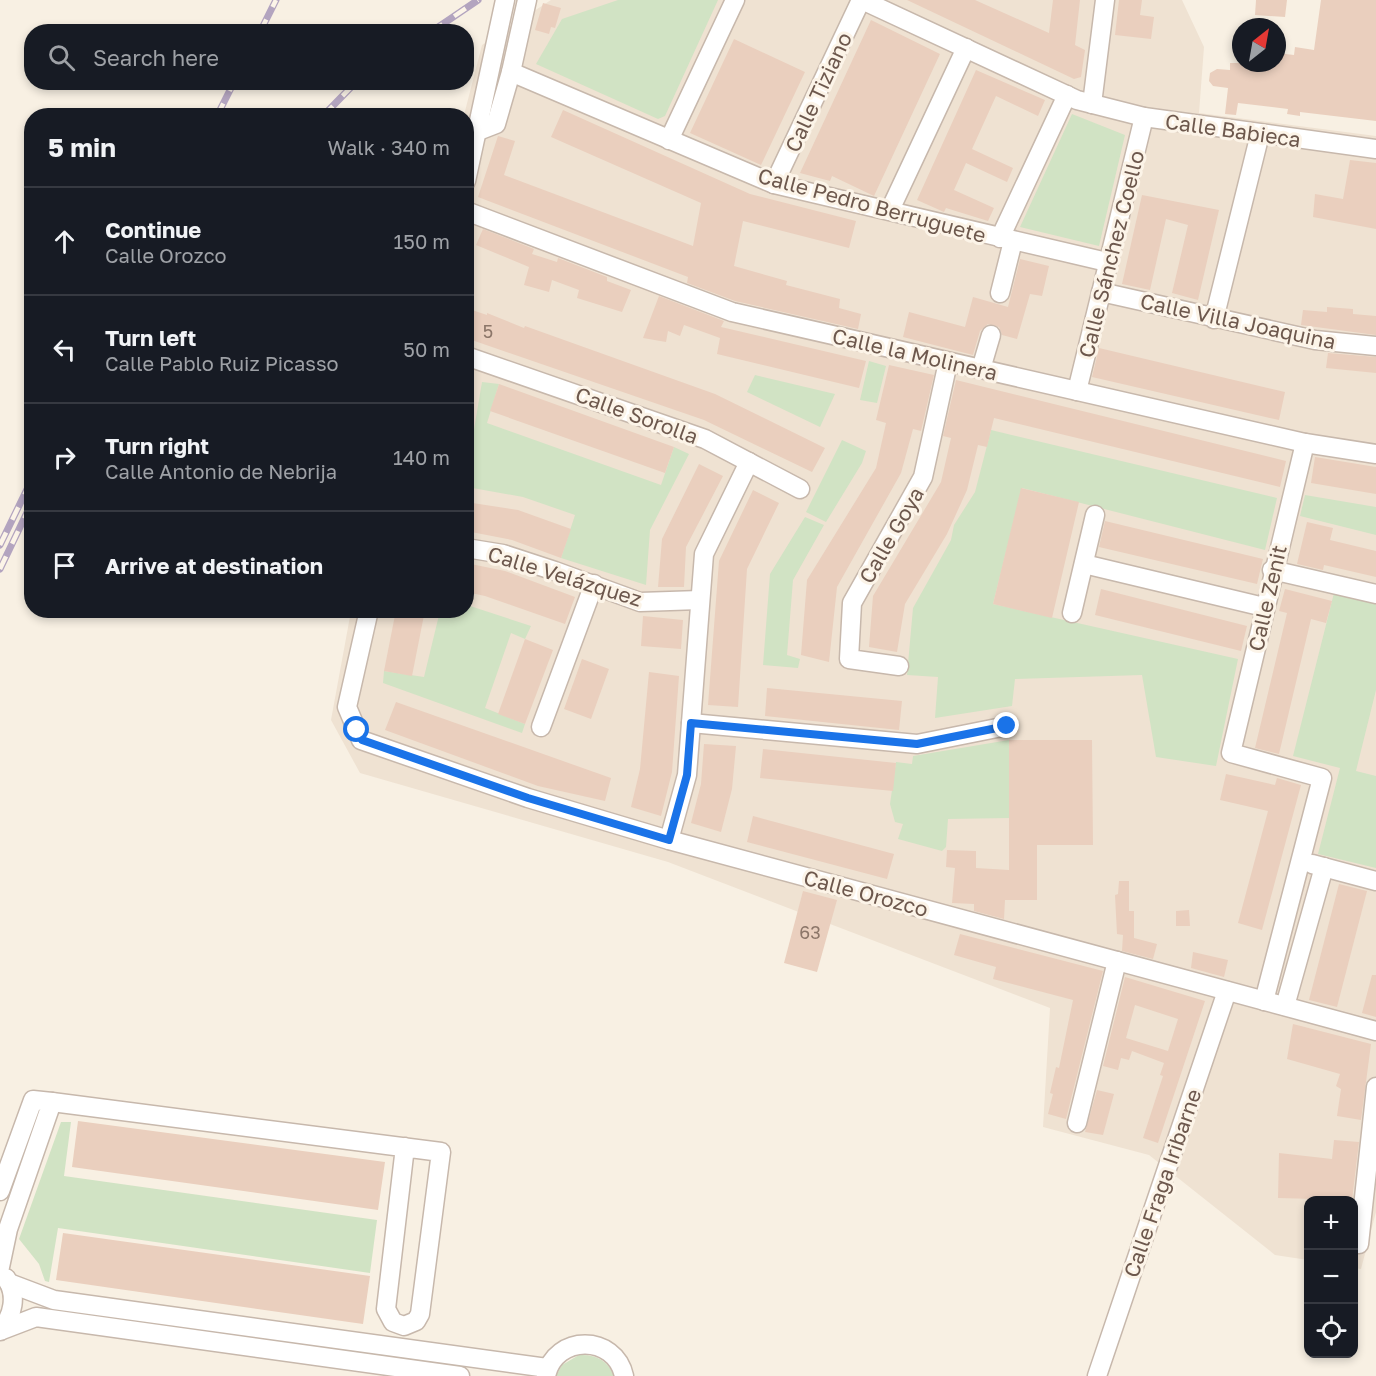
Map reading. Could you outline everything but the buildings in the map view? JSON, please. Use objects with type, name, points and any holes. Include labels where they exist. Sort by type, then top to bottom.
[{"type":"street","points":[[474,148],[505,0]]},
{"type":"street","points":[[478,131],[496,124],[512,72],[527,0]]},
{"type":"street","points":[[669,140],[735,0]]},
{"type":"street","name":"Calle Babieca","points":[[861,0],[1067,95],[1092,104],[1144,117],[1376,149]]},
{"type":"street","name":"Calle Tiziano","points":[[774,184],[861,0]]},
{"type":"street","points":[[1092,104],[1106,0]]},
{"type":"street","points":[[890,210],[966,48]]},
{"type":"street","name":"Calle Pedro Berruguete","points":[[512,72],[774,184],[1107,262]]},
{"type":"street","points":[[1000,293],[1006,239],[1067,95]]},
{"type":"street","name":"Calle Sánchez Coello","points":[[1077,392],[1144,117]]},
{"type":"street","points":[[1214,319],[1260,134]]},
{"type":"street","name":"Calle la Molinera","points":[[474,214],[732,312],[1305,443],[1376,454]]},
{"type":"street","name":"Calle Villa Joaquina","points":[[1101,292],[1315,340],[1376,346]]},
{"type":"street","points":[[981,369],[991,335]]},
{"type":"street","name":"Calle Sorolla","points":[[474,360],[705,439],[800,489]]},
{"type":"street","name":"Calle Goya","points":[[898,666],[849,659],[852,603],[923,477],[948,362]]},
{"type":"street","name":"Calle Zenit","points":[[1302,861],[1322,778],[1231,753],[1272,570],[1305,443]]},
{"type":"street","points":[[669,840],[687,775],[704,554],[749,462]]},
{"type":"street","points":[[1072,613],[1095,515]]},
{"type":"street","name":"Calle Velázquez","points":[[474,549],[502,554],[594,584],[640,602],[700,600]]},
{"type":"street","points":[[1084,564],[1264,607]]},
{"type":"street","points":[[1272,570],[1376,594]]},
{"type":"street","points":[[541,728],[594,584]]},
{"type":"street","name":"Calle Orozco","points":[[367,618],[347,706],[362,740],[528,798],[669,840],[1376,1030]]},
{"type":"street","points":[[691,723],[917,744],[1007,726]]},
{"type":"street","points":[[1264,1001],[1302,861],[1376,881]]},
{"type":"street","points":[[1285,1006],[1324,867]]},
{"type":"street","points":[[1077,1123],[1117,961]]},
{"type":"street","name":"Calle Fraga Iribarne","points":[[1097,1376],[1227,991]]},
{"type":"street","points":[[1359,1244],[1376,1087]]},
{"type":"street","points":[[0,1191],[33,1100],[52,1102],[405,1147],[441,1152],[420,1314],[416,1321],[404,1326],[393,1322],[386,1309],[405,1147]]},
{"type":"street","points":[[1,1330],[13,1308],[3,1274],[8,1229],[52,1102]]},
{"type":"street","points":[[3,1274],[54,1300],[547,1372],[562,1350],[585,1343],[608,1350],[617,1359],[624,1376]]},
{"type":"street","points":[[1,1330],[36,1317],[460,1376]]},
{"type":"shaded area","points":[[551,0],[1182,0],[1204,47],[1199,113],[1376,136],[1376,1212],[1361,1269],[1358,1269],[1358,1196],[1304,1196],[1304,1259],[1275,1255],[1149,1155],[1043,1127],[1050,1008],[668,862],[360,773],[331,720],[350,618],[474,618],[474,108],[466,108],[470,90],[474,90],[474,76],[482,45]]},
{"type":"green space","points":[[618,0],[718,0],[665,116],[658,119],[536,64],[562,19]]},
{"type":"green space","points":[[1072,114],[1125,135],[1099,246],[1020,227]]},
{"type":"green space","points":[[869,361],[886,366],[877,403],[860,400]]},
{"type":"green space","points":[[755,375],[835,394],[820,427],[747,392]]},
{"type":"green space","points":[[482,382],[499,384],[487,423],[661,485],[674,447],[689,454],[650,530],[646,585],[561,558],[575,515],[523,497],[474,488],[474,429]]},
{"type":"green space","points":[[991,430],[1277,498],[1265,550],[1022,488],[993,604],[1238,659],[1216,766],[1156,757],[1142,675],[1015,679],[1012,706],[935,718],[938,677],[907,675],[913,608],[951,540],[954,525],[975,492]]},
{"type":"green space","points":[[842,440],[866,451],[862,463],[826,522],[806,512]]},
{"type":"green space","points":[[1305,495],[1376,507],[1376,535],[1300,516]]},
{"type":"green space","points":[[805,517],[824,525],[793,580],[787,655],[800,659],[798,668],[763,665],[770,574]]},
{"type":"green space","points":[[1334,593],[1376,604],[1376,690],[1356,771],[1376,776],[1376,868],[1318,854],[1340,768],[1293,756]]},
{"type":"green space","points":[[474,607],[531,626],[525,639],[511,633],[485,708],[525,724],[522,733],[383,683],[384,671],[424,677],[438,618],[474,618]]},
{"type":"green space","points":[[1009,740],[1010,818],[948,819],[946,847],[942,851],[898,839],[903,824],[895,822],[890,804],[896,762],[912,764],[913,756]]},
{"type":"green space","points":[[61,1122],[71,1122],[64,1176],[377,1220],[370,1273],[58,1228],[49,1282],[45,1281],[39,1264],[19,1239]]},
{"type":"green space","points":[[579,1355],[590,1356],[605,1362],[614,1376],[556,1376],[562,1365]]},
{"type":"railway","points":[[264,24],[276,0]]},
{"type":"railway","points":[[443,24],[478,0]]},
{"type":"railway","points":[[221,108],[230,90]]},
{"type":"railway","points":[[331,108],[348,90]]},
{"type":"railway","points":[[0,545],[24,496]]},
{"type":"railway","points":[[0,569],[24,519]]},
{"type":"route","points":[[357,730],[362,740],[528,798],[669,840],[687,775],[691,723],[894,744],[917,744],[1007,726]]}]
